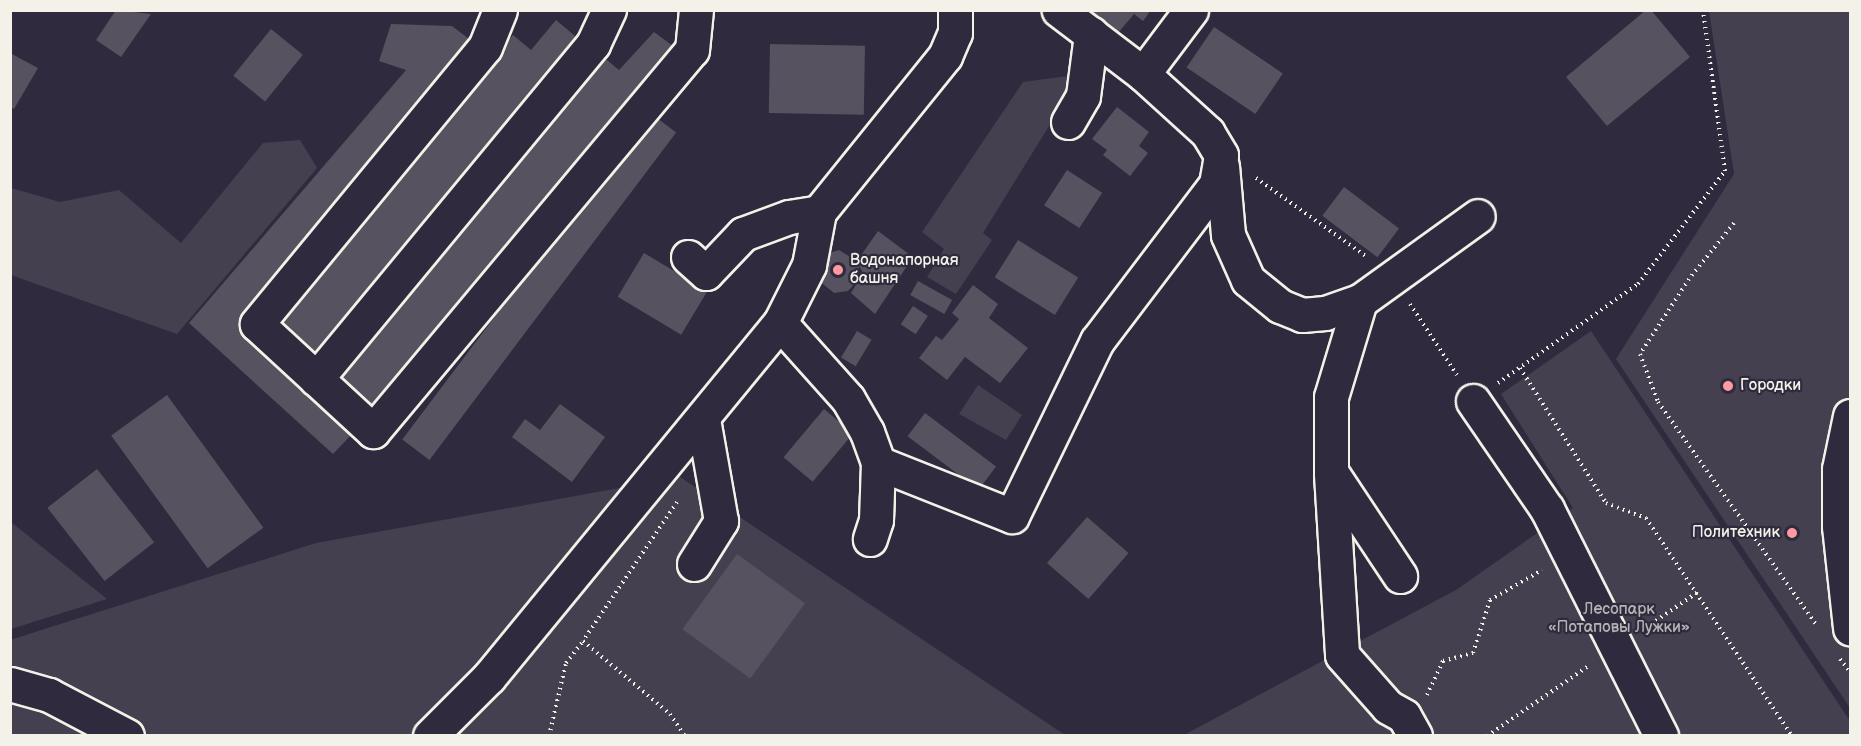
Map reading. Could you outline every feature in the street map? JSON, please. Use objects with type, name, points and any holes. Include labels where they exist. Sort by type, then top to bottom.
[{"type":"street","points":[[500,10],[485,47],[257,324],[373,431],[692,50],[696,10]]},
{"type":"street","points":[[316,379],[593,44],[609,10]]},
{"type":"street","points":[[430,735],[489,677],[703,419],[780,322],[809,265],[819,212],[945,56],[955,33],[955,10]]},
{"type":"street","points":[[1059,10],[1143,74],[1208,133],[1221,155],[1228,235],[1248,280],[1280,306],[1302,315],[1325,313],[1360,301],[1478,216]]},
{"type":"street","points":[[1143,74],[1191,10]]},
{"type":"street","points":[[1068,122],[1083,96],[1091,34]]},
{"type":"street","points":[[878,464],[1012,516],[1097,341],[1216,184],[1221,155]]},
{"type":"street","points":[[688,257],[706,273],[743,234],[789,217],[819,212]]},
{"type":"street","points":[[1360,301],[1331,397],[1331,472],[1342,654],[1388,707],[1410,726]]},
{"type":"street","points":[[780,322],[848,399],[867,432],[878,464],[876,520],[870,539]]},
{"type":"street","points":[[1473,401],[1547,509],[1661,735]]},
{"type":"street","points":[[1837,639],[1839,469],[1851,416]]},
{"type":"street","points":[[693,564],[721,521],[703,419]]},
{"type":"street","points":[[1331,472],[1400,576]]},
{"type":"street","points":[[10,684],[49,695],[127,735]]},
{"type":"path","points":[[1473,401],[1638,284],[1725,171],[1703,10]]},
{"type":"path","points":[[1734,223],[1689,279],[1640,354],[1658,402],[1837,639],[1851,672]]},
{"type":"path","points":[[1520,368],[1606,502],[1646,518],[1792,735]]},
{"type":"path","points":[[549,735],[566,663],[583,642],[682,494]]},
{"type":"path","points":[[1410,726],[1429,694],[1443,661],[1473,652],[1490,600],[1569,553]]},
{"type":"path","points":[[583,642],[670,714],[685,735]]},
{"type":"green space","name":"Политехник","points":[[1709,11],[1850,11],[1850,708],[1616,359],[1734,174]]},
{"type":"green space","points":[[1068,76],[1070,92],[983,233],[992,240],[956,294],[927,277],[944,249],[922,232],[1023,82]]},
{"type":"green space","points":[[300,140],[317,168],[177,334],[11,275],[11,188],[60,202],[119,190],[181,243],[263,143]]},
{"type":"green space","name":"Лесопарк «Потаповы Лужки»","points":[[1591,331],[1850,721],[1850,736],[1182,736],[1456,590],[1573,508],[1501,394]]},
{"type":"green space","points":[[978,385],[1022,415],[1006,440],[959,414]]},
{"type":"green space","points":[[680,477],[1065,735],[11,735],[10,640],[316,543]]},
{"type":"green space","points":[[11,522],[107,599],[11,629]]},
{"type":"building","points":[[116,10],[151,14],[121,57],[96,40]]},
{"type":"building","points":[[1090,10],[1151,10],[1143,21],[1134,14],[1118,33]]},
{"type":"building","points":[[1646,10],[1651,10],[1690,57],[1607,126],[1566,77]]},
{"type":"building","points":[[556,20],[581,41],[311,362],[267,325],[513,35],[531,50]]},
{"type":"building","points":[[391,24],[452,26],[473,42],[238,323],[354,432],[333,454],[189,323],[406,70],[379,61]]},
{"type":"building","points":[[1214,27],[1283,73],[1255,114],[1187,68]]},
{"type":"building","points":[[271,29],[303,55],[265,101],[233,76]]},
{"type":"building","points":[[654,32],[673,46],[663,56],[671,63],[374,415],[330,377],[601,55],[619,70]]},
{"type":"building","points":[[770,44],[865,46],[864,115],[769,113]]},
{"type":"building","points":[[10,53],[38,68],[14,109],[10,107]]},
{"type":"building","points":[[1117,107],[1149,132],[1139,146],[1148,153],[1130,176],[1103,155],[1107,150],[1092,139]]},
{"type":"building","points":[[649,112],[676,132],[429,460],[402,439]]},
{"type":"building","points":[[1067,170],[1102,193],[1079,228],[1044,205]]},
{"type":"building","points":[[1344,187],[1399,229],[1377,257],[1322,216]]},
{"type":"building","points":[[878,231],[913,257],[875,314],[851,293],[863,273],[859,266],[857,281],[848,291],[834,293],[818,280],[826,254],[839,250],[857,261]]},
{"type":"building","points":[[1018,240],[1078,278],[1055,315],[995,277]]},
{"type":"building","points":[[644,253],[707,291],[681,335],[618,297]]},
{"type":"building","points":[[918,281],[952,300],[944,314],[910,295]]},
{"type":"building","points":[[973,285],[998,304],[989,318],[1028,348],[1000,383],[965,357],[947,380],[919,358],[936,336],[942,340],[959,319],[952,313]]},
{"type":"building","points":[[913,306],[928,316],[916,334],[901,324]]},
{"type":"building","points":[[857,331],[872,340],[856,366],[841,358]]},
{"type":"building","points":[[167,395],[263,528],[208,568],[111,436]]},
{"type":"building","points":[[560,404],[605,437],[572,482],[512,437],[525,419],[540,430]]},
{"type":"building","points":[[824,409],[853,433],[813,482],[784,457]]},
{"type":"building","points":[[925,413],[996,467],[979,490],[908,436]]},
{"type":"building","points":[[97,469],[154,542],[105,581],[47,508]]},
{"type":"building","points":[[1087,517],[1129,553],[1088,599],[1047,563]]},
{"type":"building","points":[[737,554],[805,603],[750,679],[682,629]]},
{"type":"place","name":"Водонапорная башня","points":[[838,270]]},
{"type":"place","name":"Городки","points":[[1728,386]]},
{"type":"place","name":"Политехник","points":[[1792,533]]}]
